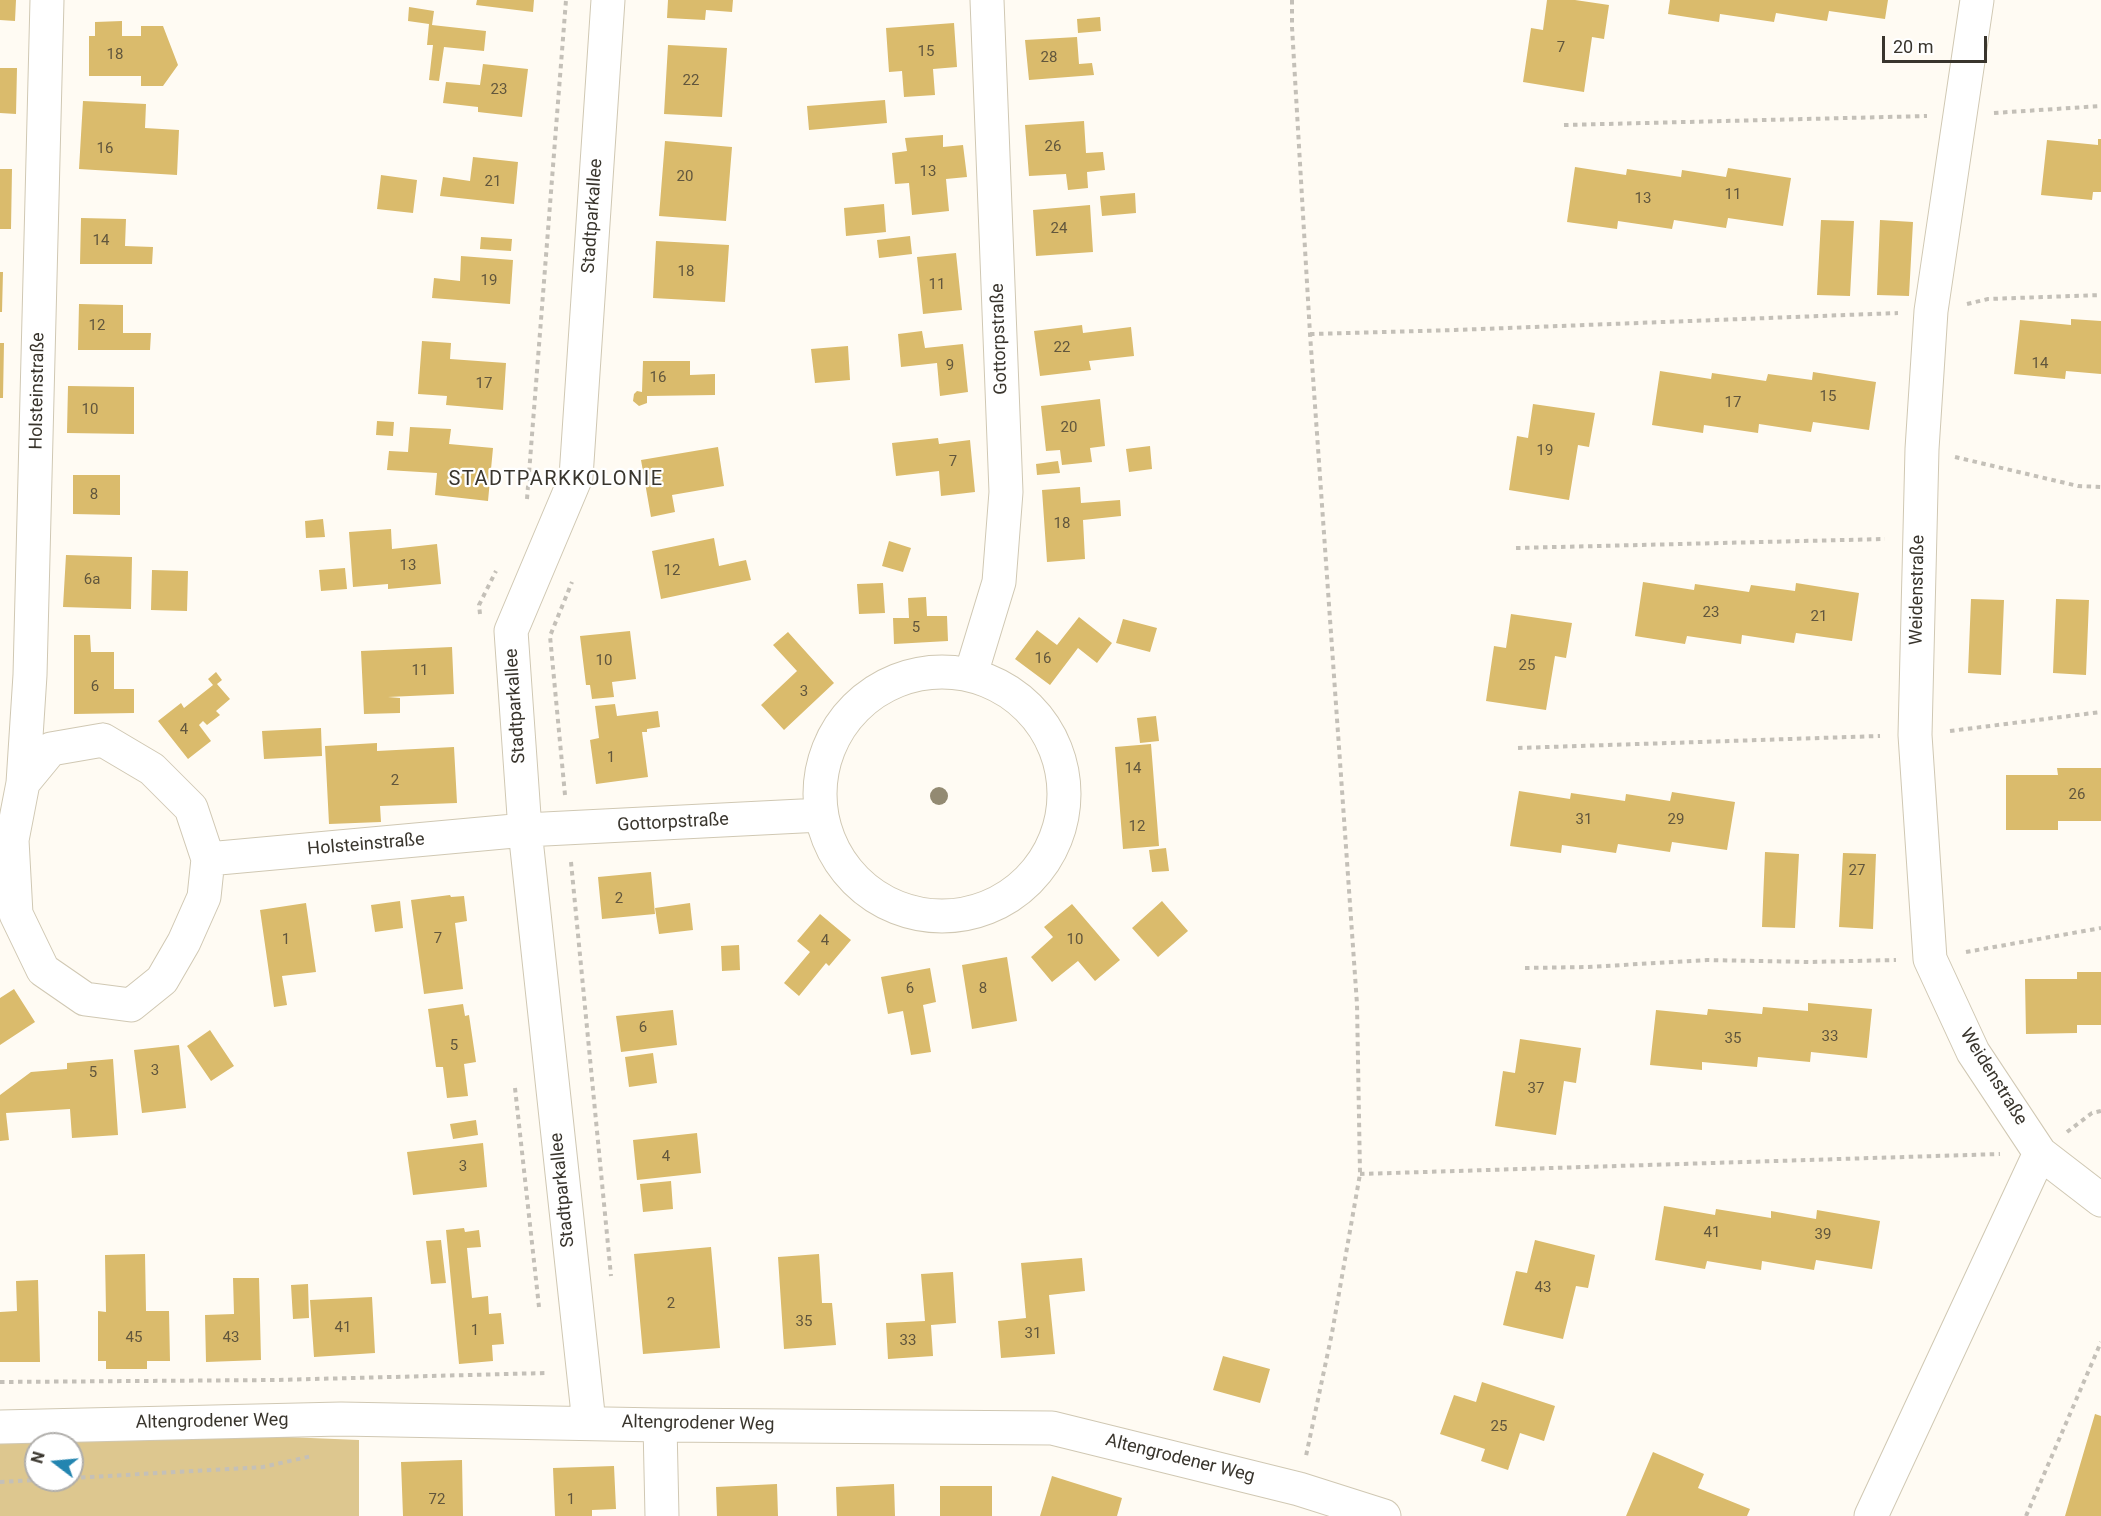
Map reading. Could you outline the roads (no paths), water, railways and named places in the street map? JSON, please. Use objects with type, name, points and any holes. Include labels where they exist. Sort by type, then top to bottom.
[{"type":"street","name":"Holsteinstraße","points":[[23,783],[51,749],[103,740],[152,769],[191,808],[208,859],[204,897],[184,942],[162,980],[130,1005],[85,999],[43,970],[16,914],[12,840],[23,783],[30,675],[47,0]]},
{"type":"street","name":"Stadtparkallee","points":[[589,1423],[525,830],[511,631],[576,477],[608,0]]},
{"type":"street","name":"Gottorpstraße","points":[[971,674],[999,582],[1006,492],[987,0]]},
{"type":"street","name":"Weidenstraße","points":[[1977,0],[1932,311],[1922,449],[1915,735],[1930,959],[1972,1052],[2040,1153],[2101,1200]]},
{"type":"street","points":[[931,671],[971,674],[1008,689],[1038,717],[1058,752],[1066,792],[1059,832],[1040,868],[1011,896],[974,913],[933,917],[894,907],[860,886],[834,854],[821,815],[820,775],[833,736],[858,704],[891,681],[931,671]]},
{"type":"street","name":"Gottorpstraße","points":[[525,830],[821,815]]},
{"type":"street","name":"Holsteinstraße","points":[[208,859],[525,830]]},
{"type":"street","points":[[1871,1516],[2040,1153]]},
{"type":"street","name":"Altengrodener Weg","points":[[0,1427],[341,1419],[660,1425],[1052,1428],[1299,1489],[1384,1516]]},
{"type":"street","points":[[660,1425],[662,1516]]},
{"type":"district","name":"STADTPARKKOLONIE","points":[[556,480]]}]
